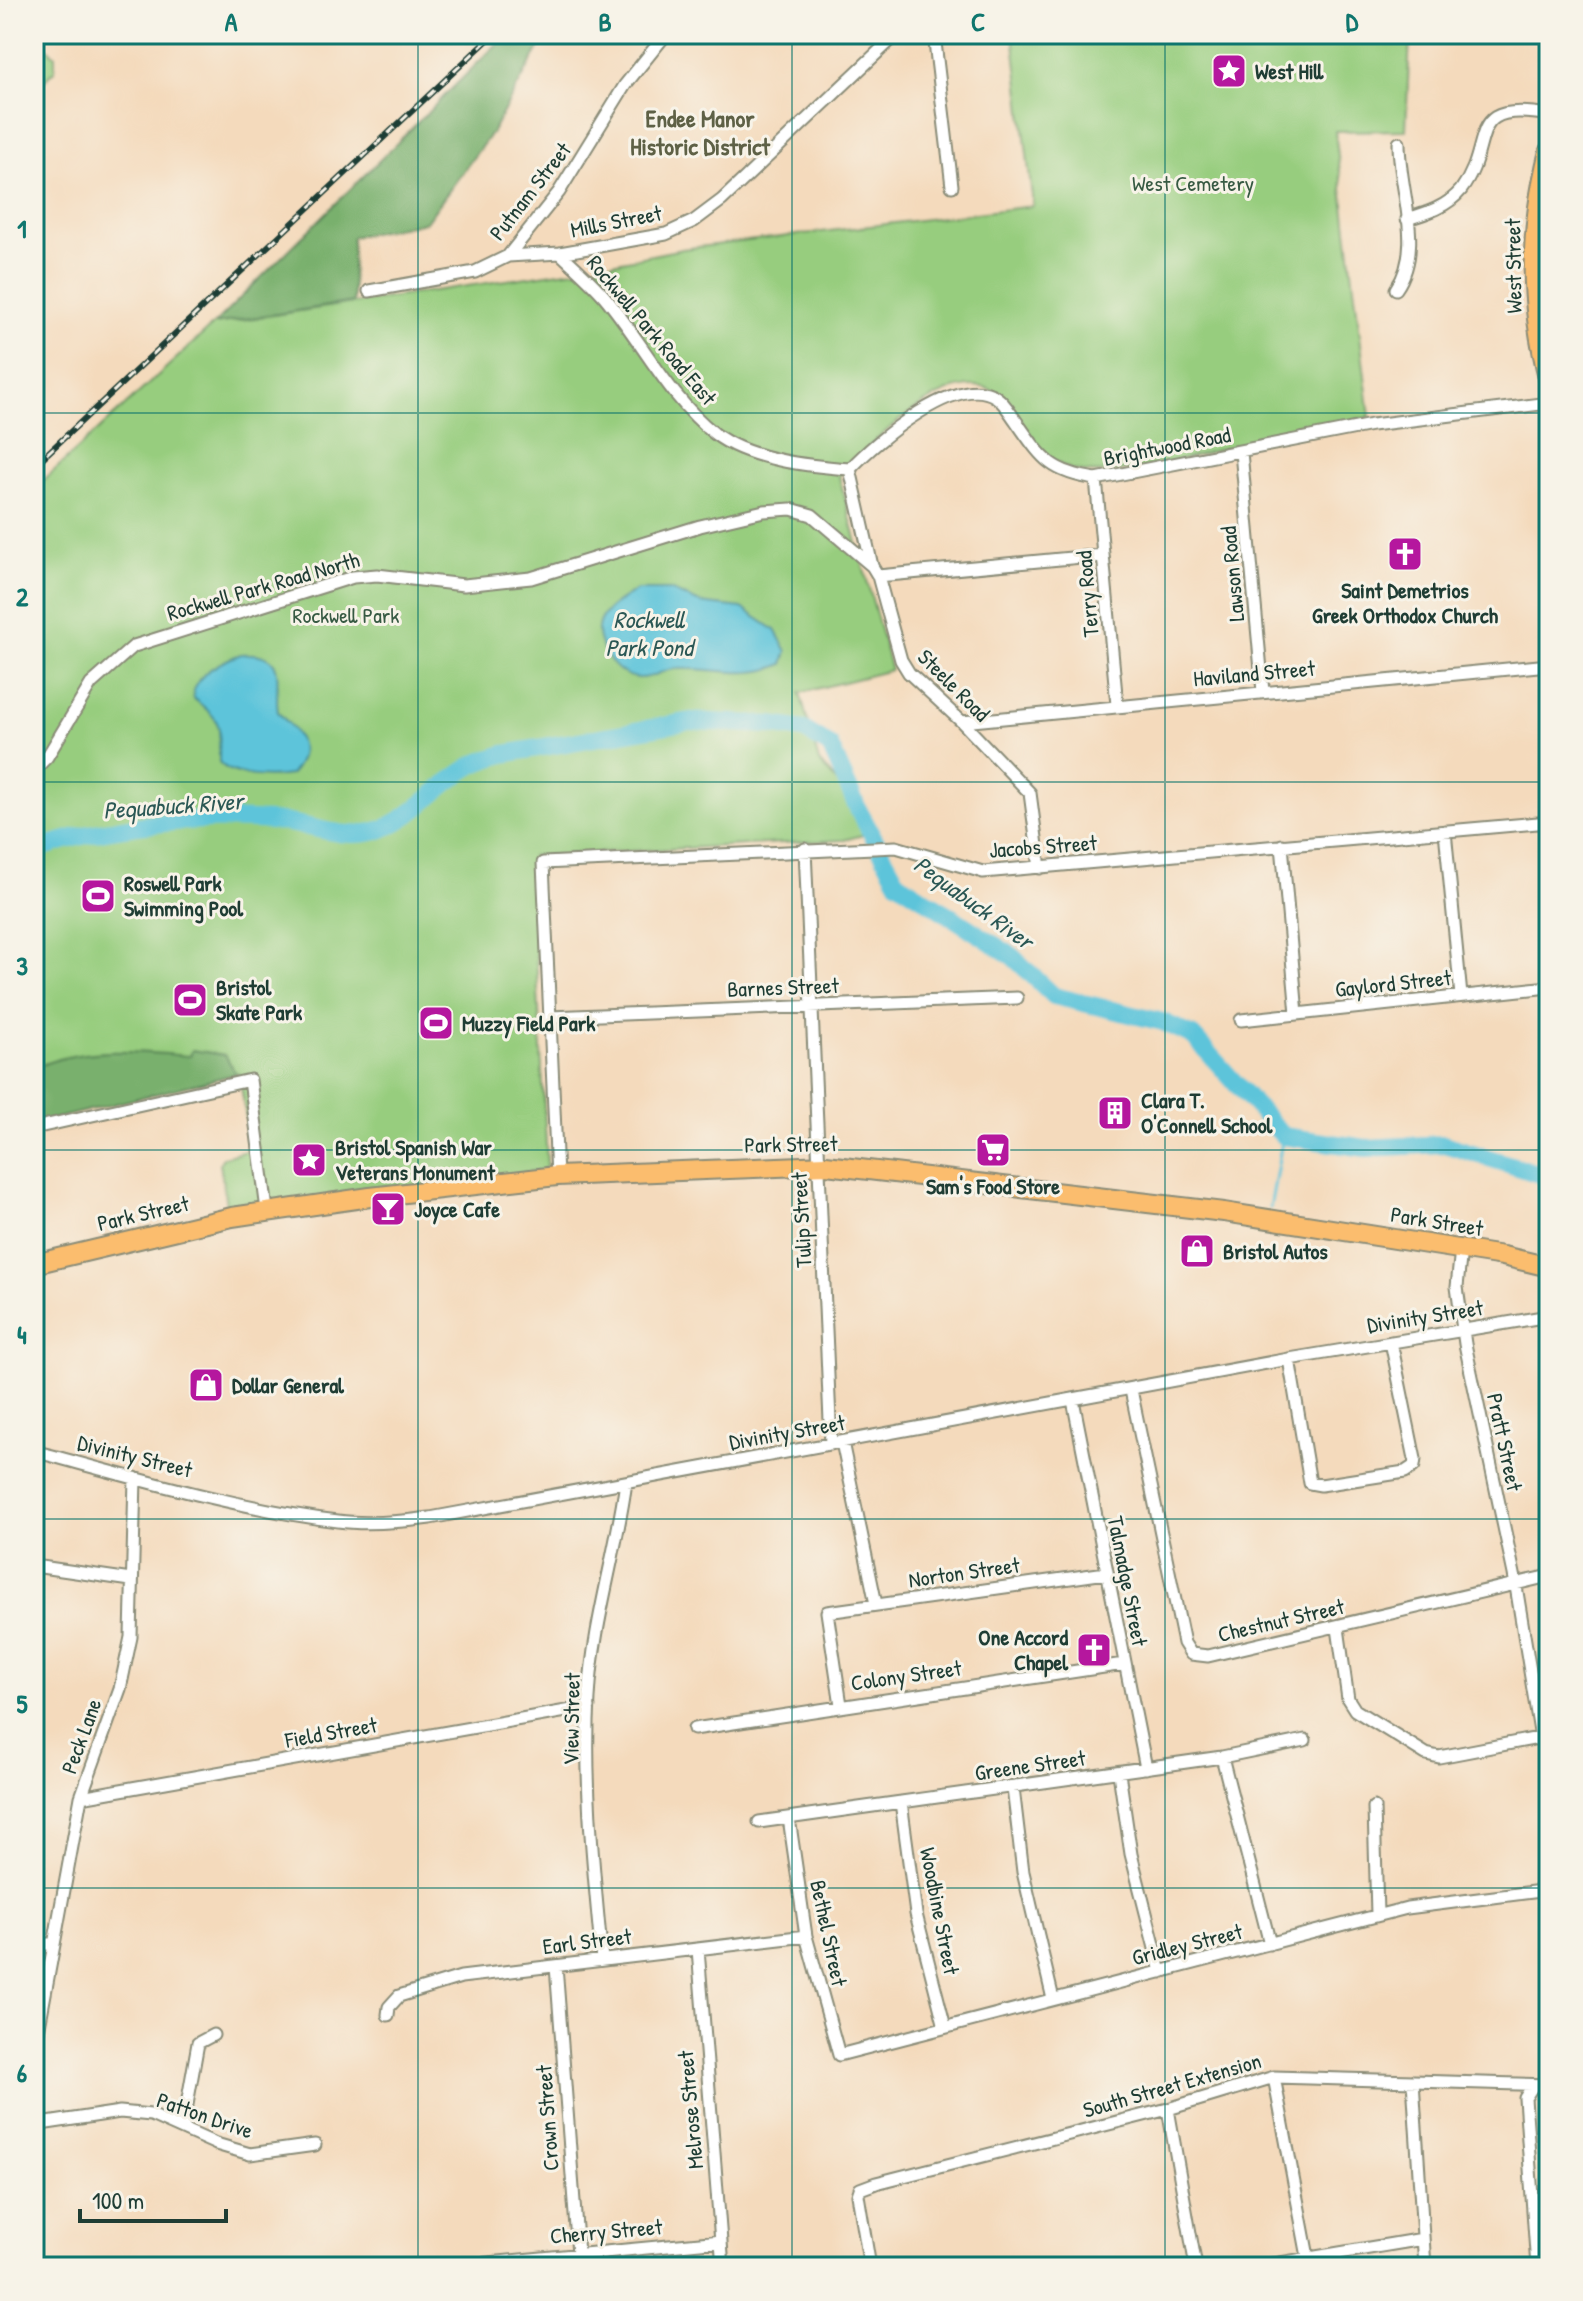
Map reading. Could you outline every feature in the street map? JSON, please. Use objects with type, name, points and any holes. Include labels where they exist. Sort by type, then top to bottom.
[{"type":"main road","name":"West Street","points":[[1549,151],[1535,211],[1533,281],[1549,381]]},
{"type":"main road","name":"Park Street","points":[[34,1264],[267,1210],[557,1176],[819,1165],[1224,1212],[1461,1249],[1549,1267]]},
{"type":"street","name":"Putnam Street","points":[[369,291],[475,272],[508,256],[559,192],[625,85],[666,34]]},
{"type":"street","name":"Mills Street","points":[[508,256],[560,253],[666,234],[694,221],[722,200],[897,34]]},
{"type":"street","points":[[934,34],[952,186]]},
{"type":"street","points":[[1407,219],[1437,210],[1459,193],[1469,176],[1481,135],[1490,120],[1501,113],[1519,111],[1549,115]]},
{"type":"street","points":[[1396,289],[1406,275],[1411,252],[1399,143]]},
{"type":"street","name":"Rockwell Park Road East","points":[[560,253],[603,295],[683,404],[717,436],[766,456],[806,466],[850,469]]},
{"type":"street","name":"Brightwood Road","points":[[850,469],[878,443],[927,409],[973,390],[997,398],[1042,458],[1055,469],[1096,479],[1372,425],[1549,403]]},
{"type":"street","name":"Lawson Road","points":[[1241,452],[1263,692]]},
{"type":"street","name":"Steele Road","points":[[850,469],[901,660],[922,687],[962,722],[1030,793],[1040,868]]},
{"type":"street","name":"Terry Road","points":[[1096,479],[1117,705]]},
{"type":"street","name":"Rockwell Park Road North","points":[[34,770],[47,757],[91,684],[134,646],[353,577],[377,575],[464,585],[531,578],[700,526],[764,511],[791,509],[812,515],[875,571]]},
{"type":"street","points":[[875,571],[1103,555]]},
{"type":"street","name":"Haviland Street","points":[[962,722],[1549,665]]},
{"type":"street","name":"Jacobs Street","points":[[550,1017],[543,863],[896,847],[983,872],[1549,822]]},
{"type":"street","points":[[1445,831],[1461,996]]},
{"type":"street","points":[[1282,845],[1297,1014]]},
{"type":"street","name":"Tulip Street","points":[[805,849],[819,1165],[836,1443],[876,1604]]},
{"type":"street","name":"Gaylord Street","points":[[1241,1020],[1549,987]]},
{"type":"street","name":"Barnes Street","points":[[550,1017],[1017,998]]},
{"type":"street","points":[[550,1017],[557,1176]]},
{"type":"street","points":[[34,1128],[250,1080],[267,1210]]},
{"type":"street","name":"Pratt Street","points":[[1461,1249],[1457,1287],[1463,1330],[1545,1737]]},
{"type":"street","name":"Divinity Street","points":[[34,1451],[135,1478],[339,1522],[391,1523],[1289,1359],[1549,1316]]},
{"type":"street","points":[[1289,1359],[1310,1483],[1321,1485],[1405,1472],[1414,1466],[1415,1459],[1391,1342]]},
{"type":"street","name":"Chestnut Street","points":[[1131,1390],[1184,1643],[1191,1654],[1208,1656],[1338,1628],[1549,1576]]},
{"type":"street","name":"Talmadge Street","points":[[1073,1400],[1146,1768]]},
{"type":"street","name":"Peck Lane","points":[[34,2054],[81,1797],[120,1689],[131,1637],[135,1478]]},
{"type":"street","name":"View Street","points":[[602,1960],[592,1832],[589,1707],[595,1637],[626,1482]]},
{"type":"street","points":[[34,1566],[131,1580]]},
{"type":"street","name":"Norton Street","points":[[841,1705],[827,1612],[1106,1573]]},
{"type":"street","points":[[1338,1628],[1348,1699],[1355,1710],[1426,1754],[1439,1757],[1545,1737]]},
{"type":"street","name":"Colony Street","points":[[694,1729],[1124,1664]]},
{"type":"street","name":"Field Street","points":[[81,1797],[589,1707]]},
{"type":"street","name":"Greene Street","points":[[759,1822],[1119,1773],[1305,1740]]},
{"type":"street","points":[[1222,1757],[1270,1944]]},
{"type":"street","points":[[1119,1773],[1131,1854],[1161,1972]]},
{"type":"street","points":[[1013,1788],[1023,1872],[1053,1999]]},
{"type":"street","name":"Woodbine Street","points":[[901,1802],[916,1914],[945,2027]]},
{"type":"street","points":[[1374,1807],[1377,1915]]},
{"type":"street","name":"Bethel Street","points":[[789,1818],[806,1936],[839,2055]]},
{"type":"street","name":"Gridley Street","points":[[839,2055],[1407,1908],[1549,1890]]},
{"type":"street","name":"Earl Street","points":[[388,2015],[393,2000],[420,1987],[461,1977],[806,1936]]},
{"type":"street","points":[[34,1944],[52,1944]]},
{"type":"street","name":"Melrose Street","points":[[698,1949],[723,2267]]},
{"type":"street","name":"Crown Street","points":[[556,1966],[579,2267]]},
{"type":"street","points":[[183,2127],[198,2043],[213,2035]]},
{"type":"street","points":[[1274,2077],[1308,2257]]},
{"type":"street","name":"South Street Extension","points":[[870,2267],[858,2200],[860,2189],[1168,2109],[1274,2077],[1510,2083],[1532,2087],[1549,2085]]},
{"type":"street","points":[[1413,2081],[1425,2267]]},
{"type":"street","points":[[1532,2087],[1525,2098],[1537,2267]]},
{"type":"street","points":[[1168,2109],[1196,2267]]},
{"type":"street","name":"Patton Drive","points":[[34,2125],[120,2112],[151,2115],[216,2144],[250,2154],[315,2145]]},
{"type":"street","points":[[1256,2267],[1423,2239]]},
{"type":"street","name":"Cherry Street","points":[[446,2266],[721,2241]]},
{"type":"shaded area","points":[[1549,183],[1549,396],[1544,397],[1528,322],[1525,225],[1532,184]]},
{"type":"green space","points":[[34,34],[55,56],[55,70],[38,87],[34,87]]},
{"type":"green space","points":[[507,34],[547,34],[492,132],[426,222],[352,237],[353,302],[214,324]]},
{"type":"green space","name":"Rockwell Park","points":[[1013,34],[1410,34],[1406,130],[1335,131],[1370,417],[1260,439],[1164,464],[1102,473],[1083,472],[1057,463],[1047,454],[1004,400],[986,388],[964,387],[940,394],[916,408],[871,444],[839,476],[891,670],[800,693],[819,762],[856,803],[863,835],[844,840],[531,856],[547,1164],[544,1170],[227,1212],[220,1163],[223,1157],[251,1150],[239,1073],[34,1123],[34,489],[214,324],[587,268],[682,249],[1033,206]]},
{"type":"green space","points":[[192,1050],[225,1055],[236,1074],[34,1124],[34,1068],[91,1053],[190,1056]]},
{"type":"water","name":"Rockwell Park Pond","points":[[637,590],[670,590],[700,603],[742,608],[775,630],[787,651],[783,664],[756,672],[688,669],[670,670],[644,678],[626,674],[612,663],[601,646],[598,626],[608,610]]},
{"type":"water","points":[[241,654],[257,654],[274,663],[278,680],[278,712],[296,734],[302,749],[297,766],[290,775],[252,776],[225,767],[219,762],[218,725],[211,713],[193,698],[197,682],[203,676],[217,665]]},
{"type":"waterway","name":"Pequabuck River","points":[[34,851],[90,834],[190,821],[282,822],[338,833],[361,834],[400,820],[462,772],[504,754],[691,721],[804,730],[830,746],[859,811],[898,882],[1012,956],[1054,996],[1163,1022],[1193,1036],[1283,1136],[1366,1148],[1444,1144],[1549,1177]]},
{"type":"waterway","points":[[1270,1208],[1283,1136]]},
{"type":"railway","points":[[34,466],[494,34]]},
{"type":"place","name":"West Hill","points":[[1229,71]]},
{"type":"place","name":"Saint Demetrios Greek Orthodox Church","points":[[1405,554]]},
{"type":"place","name":"Roswell Park Swimming Pool","points":[[98,896]]},
{"type":"place","name":"Bristol Skate Park","points":[[190,1000]]},
{"type":"place","name":"Muzzy Field Park","points":[[436,1023]]},
{"type":"place","name":"Clara T. O'Connell School","points":[[1115,1113]]},
{"type":"place","name":"Sam's Food Store","points":[[993,1150]]},
{"type":"place","name":"Bristol Spanish War Veterans Monument","points":[[309,1160]]},
{"type":"place","name":"Joyce Cafe","points":[[388,1209]]},
{"type":"place","name":"Bristol Autos","points":[[1197,1251]]},
{"type":"place","name":"Dollar General","points":[[206,1385]]},
{"type":"place","name":"One Accord Chapel","points":[[1094,1650]]},
{"type":"district","name":"Endee Manor Historic District","points":[[700,132]]},
{"type":"park label","name":"West Cemetery","points":[[1193,183]]}]
